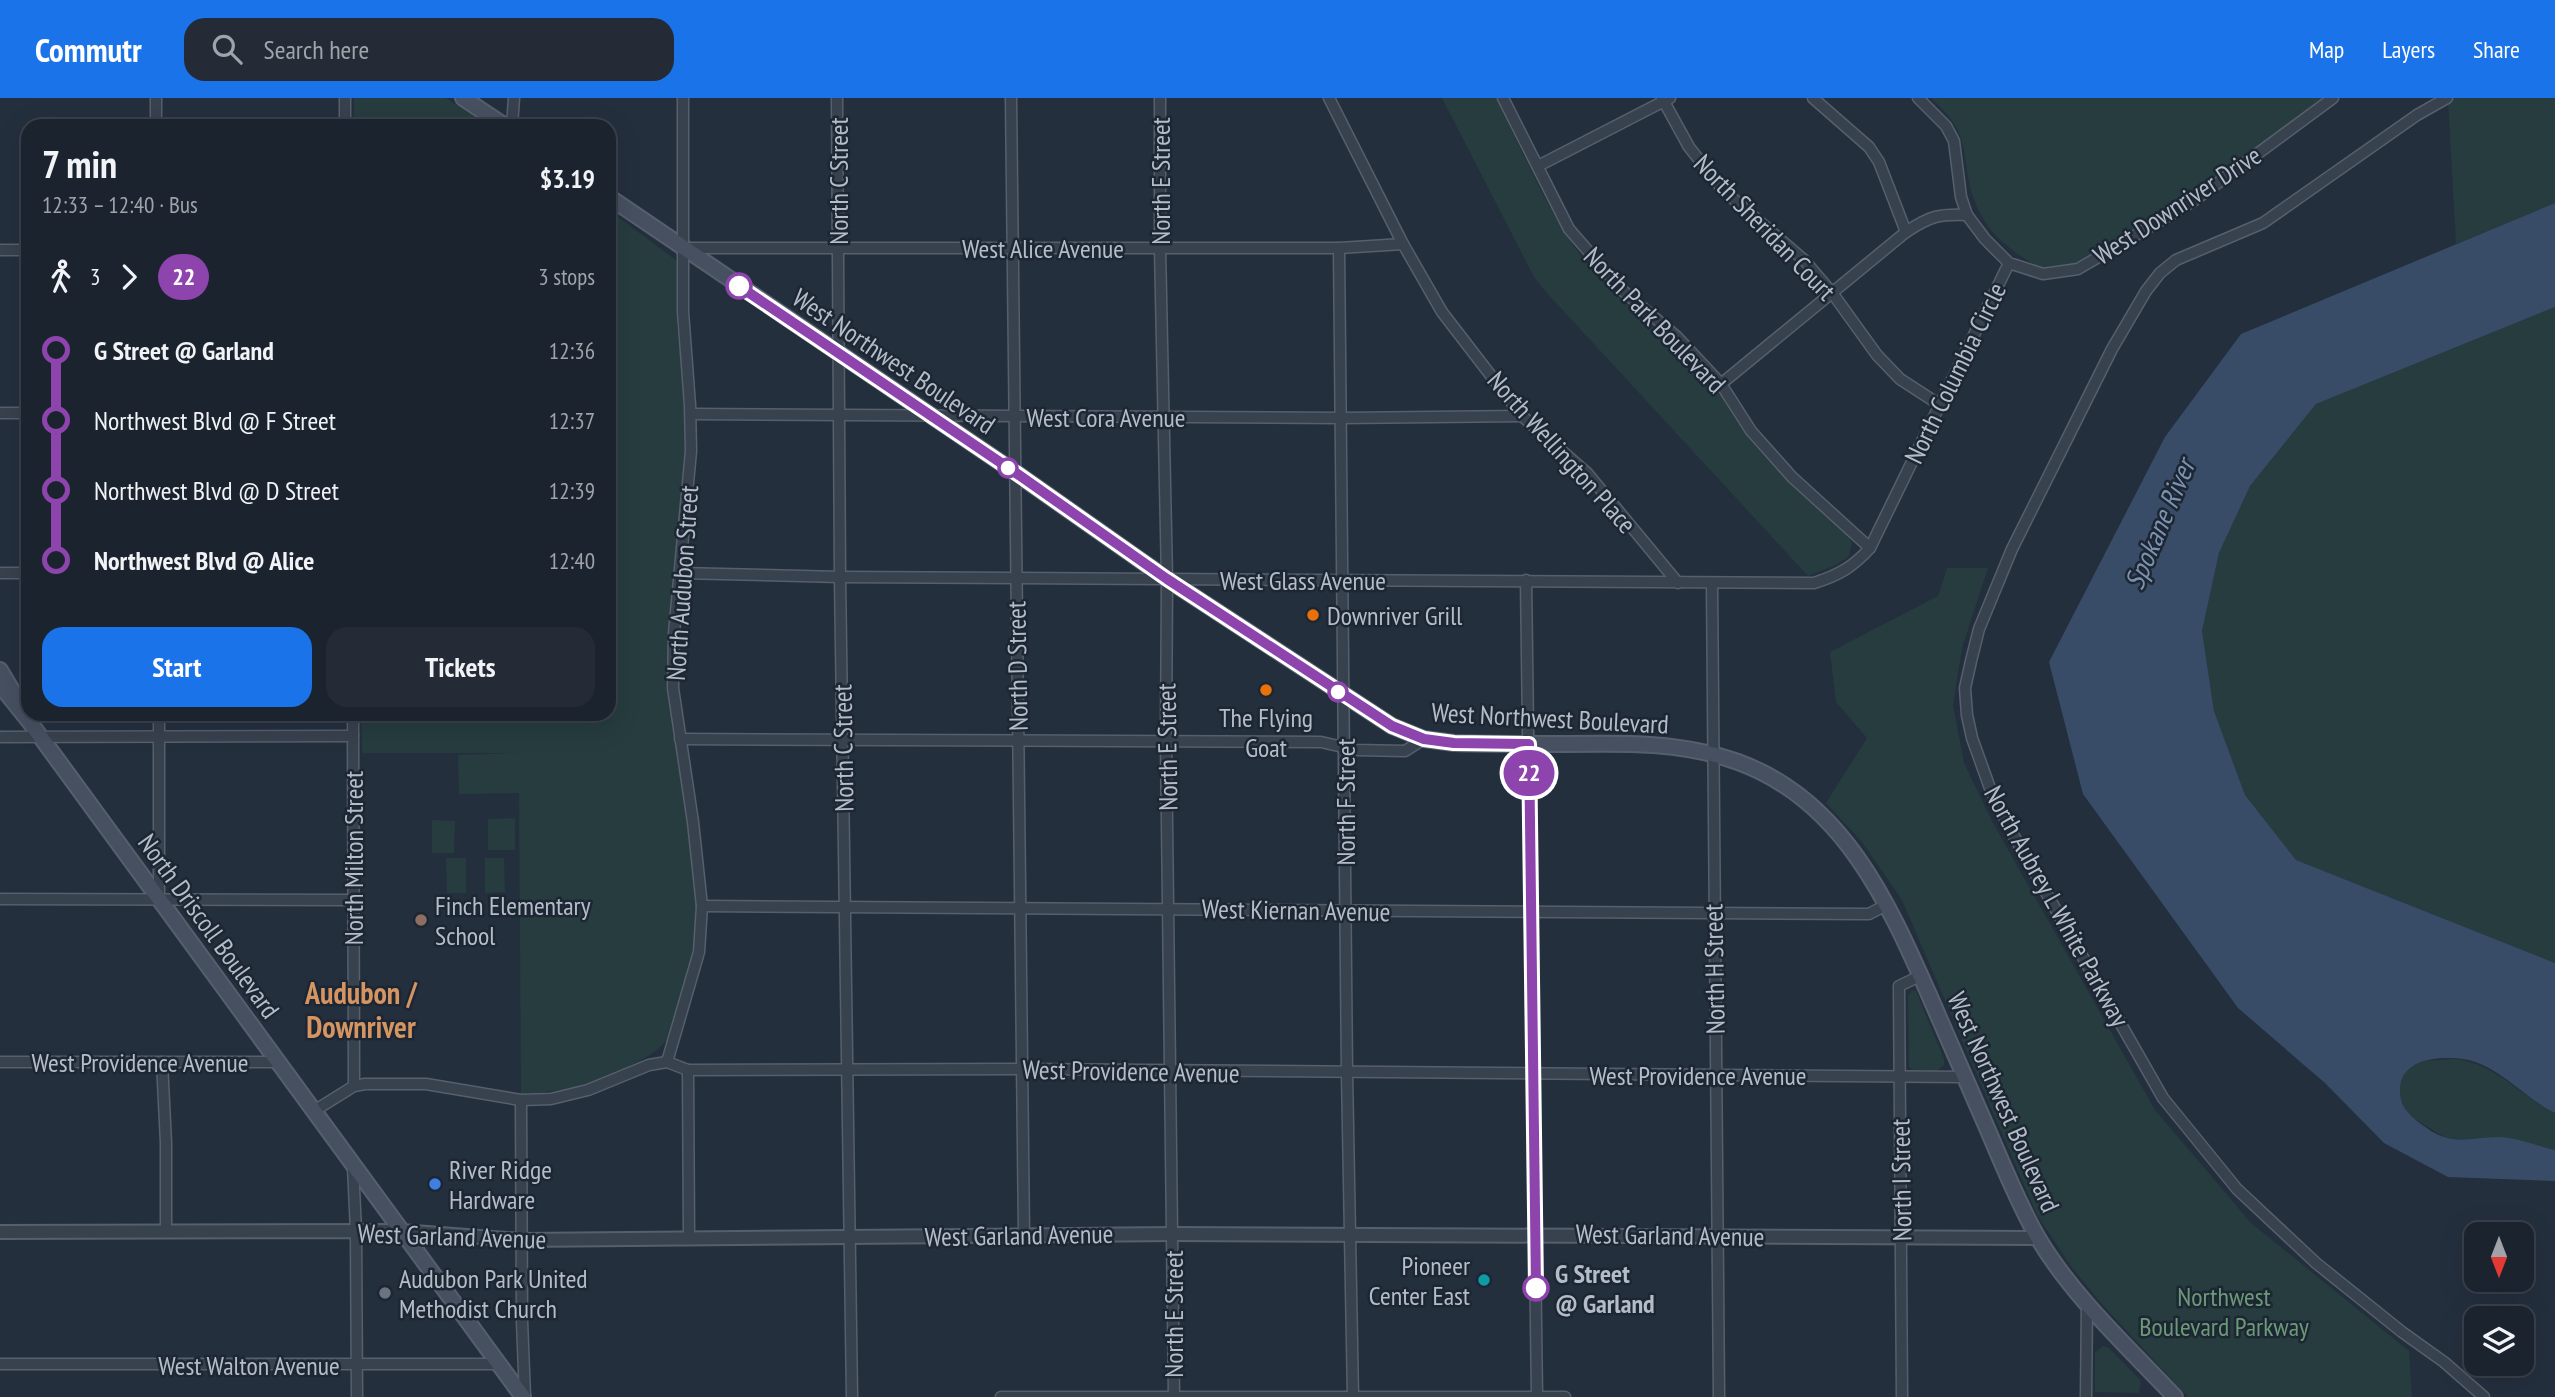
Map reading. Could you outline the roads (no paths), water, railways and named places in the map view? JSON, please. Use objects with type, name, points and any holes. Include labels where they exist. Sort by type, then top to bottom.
[{"type":"main road","points":[[463,98],[494,119]]},
{"type":"main road","name":"West Northwest Boulevard","points":[[616,202],[933,416],[1167,579],[1392,726],[1424,739],[1454,743],[1660,744],[1713,754],[1759,771],[1795,793],[1854,851],[1888,904],[2019,1201],[2038,1238],[2087,1303],[2175,1397]]},
{"type":"main road","name":"North Driscoll Boulevard","points":[[0,670],[21,707]]},
{"type":"main road","name":"North Driscoll Boulevard","points":[[0,685],[21,711]]},
{"type":"main road","name":"North Driscoll Boulevard","points":[[29,721],[524,1397]]},
{"type":"street","points":[[156,98],[156,119]]},
{"type":"street","points":[[345,98],[345,119]]},
{"type":"street","points":[[512,119],[514,98]]},
{"type":"street","name":"North Audubon Street","points":[[667,1062],[699,952],[702,906],[673,674],[674,633],[689,488],[691,414],[684,326],[682,98]]},
{"type":"street","name":"North C Street","points":[[838,98],[840,577],[852,1397]]},
{"type":"street","name":"North D Street","points":[[1011,98],[1024,1235]]},
{"type":"street","name":"North E Street","points":[[1160,98],[1174,1396]]},
{"type":"street","name":"North Wellington Place","points":[[1329,98],[1403,244],[1442,312],[1522,416],[1587,473],[1678,583]]},
{"type":"street","name":"North Park Boulevard","points":[[1503,98],[1569,229],[1622,290],[1677,337],[1721,384],[1751,430],[1792,477],[1870,548]]},
{"type":"street","points":[[1813,98],[1869,148],[1879,162],[1906,232]]},
{"type":"street","name":"North Columbia Circle","points":[[1841,574],[1857,564],[1870,548],[2009,263],[1985,239],[1967,215],[1961,197],[1954,141],[1946,126],[1918,98]]},
{"type":"street","name":"West Downriver Drive","points":[[2009,263],[2043,274],[2078,269],[2192,202],[2333,98]]},
{"type":"street","name":"North Aubrey L White Parkway","points":[[2447,98],[2375,143],[2263,223],[2176,260],[2160,273],[2146,291],[2112,349],[2012,549],[1979,629],[1965,688],[1972,738],[1991,791],[2011,831],[2163,1098],[2237,1189],[2316,1263],[2444,1362],[2484,1397]]},
{"type":"street","points":[[1538,166],[1665,99]]},
{"type":"street","name":"North Sheridan Court","points":[[1665,99],[1689,147],[1723,190],[1804,260],[1900,379],[1940,405]]},
{"type":"street","points":[[1721,384],[1906,232],[1927,219],[1967,215]]},
{"type":"street","name":"West Alice Avenue","points":[[683,247],[1339,248],[1403,244]]},
{"type":"street","name":"North F Street","points":[[1339,248],[1353,1396]]},
{"type":"street","points":[[0,250],[21,250]]},
{"type":"street","points":[[0,413],[21,413]]},
{"type":"street","name":"West Cora Avenue","points":[[691,414],[1342,418],[1522,416]]},
{"type":"street","points":[[0,573],[21,573]]},
{"type":"street","name":"West Glass Avenue","points":[[680,573],[840,577],[1678,583],[1814,583],[1841,574]]},
{"type":"street","points":[[1526,580],[1537,1397]]},
{"type":"street","name":"North H Street","points":[[1712,583],[1719,1397]]},
{"type":"street","points":[[159,721],[159,899]]},
{"type":"street","name":"North Milton Street","points":[[353,721],[354,1086]]},
{"type":"street","points":[[0,737],[353,736]]},
{"type":"street","points":[[680,739],[1321,742],[1356,750],[1405,751],[1424,739]]},
{"type":"street","points":[[0,900],[354,900]]},
{"type":"street","name":"West Kiernan Avenue","points":[[702,906],[1869,914],[1888,904]]},
{"type":"street","name":"North I Street","points":[[1902,1397],[1899,986],[1920,976]]},
{"type":"street","name":"West Providence Avenue","points":[[0,1062],[279,1062]]},
{"type":"street","points":[[162,1062],[166,1232]]},
{"type":"street","points":[[314,1111],[354,1086],[366,1084],[426,1084],[521,1100],[570,1096],[649,1065],[667,1062]]},
{"type":"street","name":"West Providence Avenue","points":[[667,1062],[688,1070],[1022,1069],[1964,1077]]},
{"type":"street","points":[[688,1070],[689,1239]]},
{"type":"street","points":[[521,1100],[524,1397]]},
{"type":"street","points":[[353,1164],[357,1397]]},
{"type":"street","name":"West Garland Avenue","points":[[0,1232],[401,1231],[521,1240],[1173,1234],[2038,1238]]},
{"type":"street","points":[[2087,1303],[2087,1397]]},
{"type":"street","name":"West Walton Avenue","points":[[0,1364],[499,1364]]},
{"type":"street","points":[[1002,1397],[1565,1397]]},
{"type":"water","name":"Spokane River","points":[[2555,203],[2555,307],[2316,404],[2250,486],[2219,553],[2202,631],[2214,711],[2245,795],[2296,860],[2555,963],[2555,1113],[2488,1067],[2463,1059],[2443,1058],[2422,1062],[2407,1071],[2400,1089],[2401,1100],[2409,1113],[2426,1128],[2441,1136],[2457,1140],[2505,1137],[2555,1150],[2555,1181],[2448,1177],[2384,1143],[2325,1083],[2238,1008],[2083,794],[2049,662],[2165,437],[2241,334]]},
{"type":"place","name":"Downriver Grill","points":[[1313,615]]},
{"type":"place","name":"The Flying Goat","points":[[1266,690]]},
{"type":"place","name":"Finch Elementary School","points":[[421,920]]},
{"type":"place","name":"River Ridge Hardware","points":[[435,1184]]},
{"type":"place","name":"Pioneer Center East","points":[[1484,1280]]},
{"type":"place","name":"G Street @ Garland","points":[[1536,1288]]},
{"type":"place","name":"Audubon Park United Methodist Church","points":[[385,1293]]},
{"type":"district","name":"Audubon / Downriver","points":[[361,1009]]},
{"type":"park label","name":"Northwest Boulevard Parkway","points":[[2224,1311]]}]
